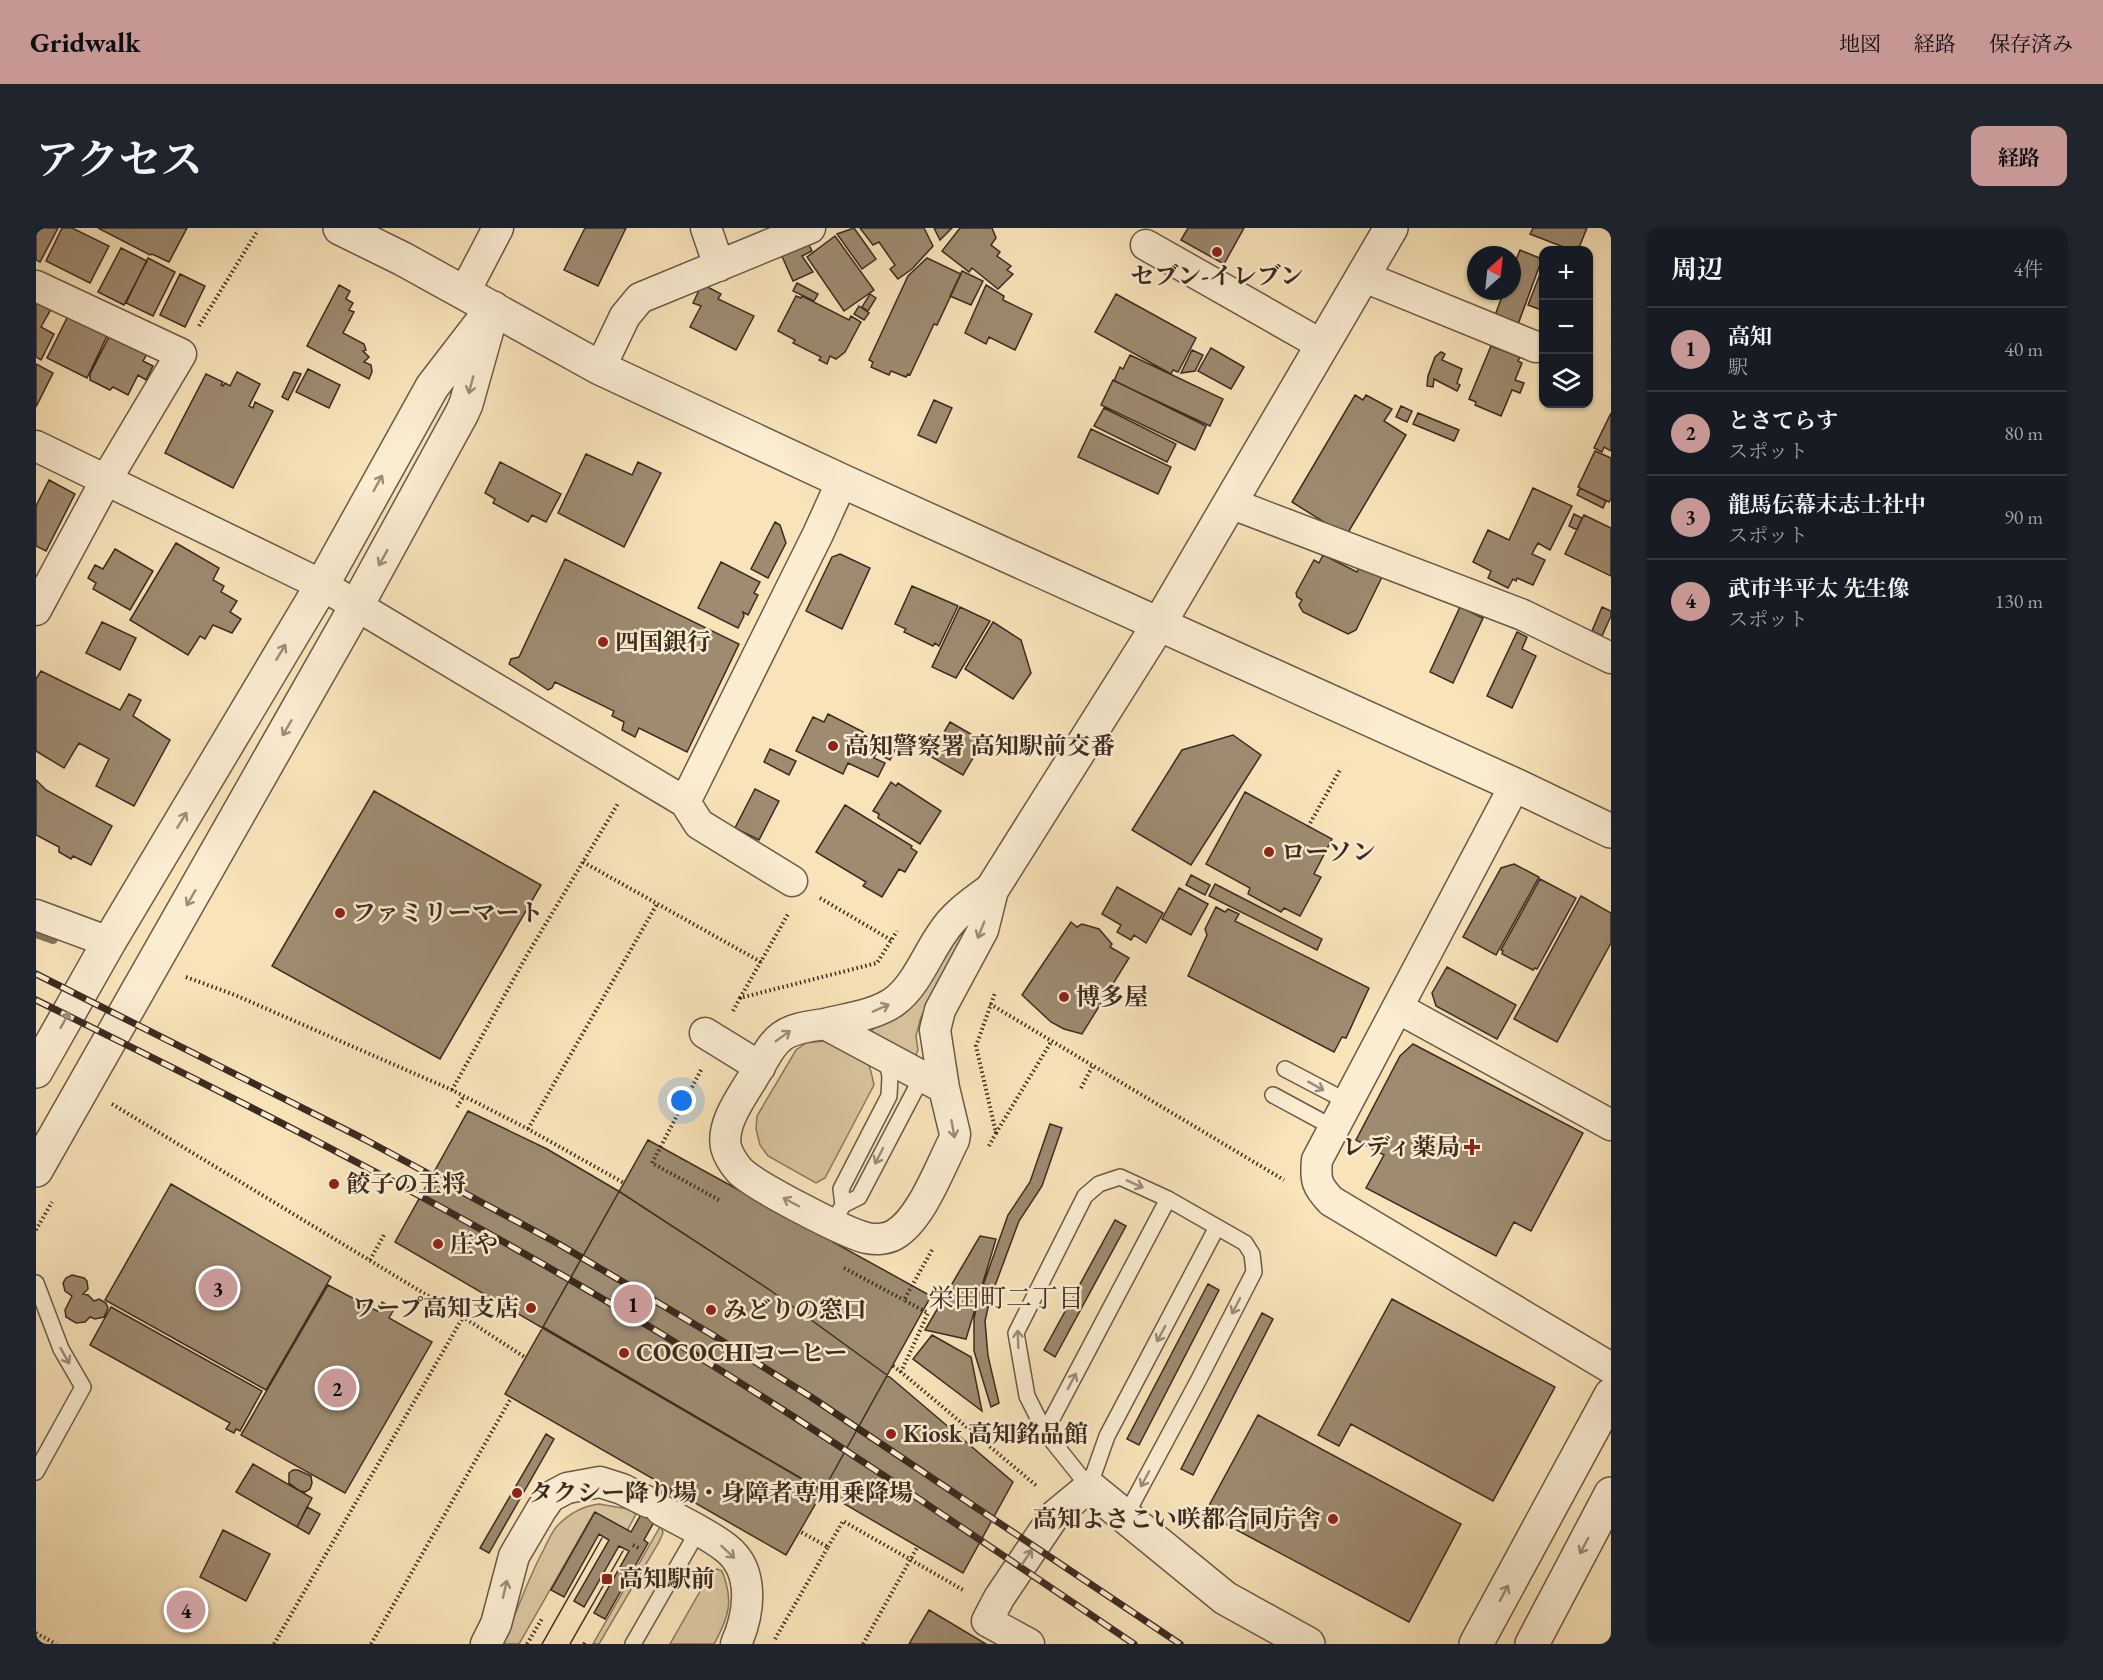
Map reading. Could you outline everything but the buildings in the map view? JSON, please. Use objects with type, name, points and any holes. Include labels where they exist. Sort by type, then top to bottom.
[{"type":"street","points":[[340,228],[403,259],[600,368],[842,481],[1515,785],[1611,831]]},
{"type":"street","points":[[464,293],[498,228]]},
{"type":"street","points":[[706,228],[719,266]]},
{"type":"street","points":[[600,368],[624,316],[640,298],[810,228]]},
{"type":"street","points":[[994,886],[959,912],[944,931],[909,988],[895,1001],[880,1009],[789,1031],[769,1047],[729,1123],[725,1145],[730,1158],[740,1172],[759,1184],[835,1213],[848,1232],[871,1239],[893,1236],[906,1225],[921,1204],[955,1134],[933,1082],[938,1050],[935,1030],[940,1010],[983,930],[994,886],[1159,624],[1391,228]]},
{"type":"street","points":[[1146,245],[1322,345]]},
{"type":"street","points":[[1362,276],[1536,347]]},
{"type":"street","points":[[36,286],[181,354],[106,480],[36,610]]},
{"type":"street","points":[[39,1059],[322,585],[432,387],[493,308]]},
{"type":"street","points":[[36,1170],[357,605],[466,404],[493,308]]},
{"type":"street","points":[[36,446],[322,585],[357,605],[685,802],[699,825],[797,884]]},
{"type":"street","points":[[685,802],[842,481]]},
{"type":"street","points":[[1230,503],[1523,615],[1611,658]]},
{"type":"street","points":[[1515,785],[1317,1160],[1318,1187],[1331,1201],[1611,1368]]},
{"type":"street","points":[[36,915],[109,942]]},
{"type":"street","points":[[1398,1008],[1611,1125]]},
{"type":"street","points":[[825,1024],[933,1082]]},
{"type":"street","points":[[705,1033],[760,1066]]},
{"type":"street","points":[[1476,1644],[1611,1395]]},
{"type":"street","points":[[486,1644],[496,1624],[514,1556],[550,1497],[567,1488],[600,1482],[622,1489],[655,1506],[727,1548],[741,1567],[746,1580],[744,1626],[736,1644]]},
{"type":"street","points":[[1029,1644],[987,1621],[999,1598],[1054,1516],[1089,1486],[1225,1598],[1308,1644]]},
{"type":"street","points":[[1532,1644],[1611,1494]]},
{"type":"lane","points":[[835,1213],[841,1189],[889,1096],[890,1076],[886,1058]]},
{"type":"lane","points":[[1285,1069],[1341,1115]]},
{"type":"lane","points":[[835,1213],[858,1197],[933,1082]]},
{"type":"lane","points":[[1273,1095],[1341,1115]]},
{"type":"lane","points":[[1089,1486],[1045,1432],[1027,1396],[1016,1333],[1085,1196],[1099,1184],[1120,1177],[1168,1199],[1245,1243],[1252,1254],[1254,1272],[1125,1517]]},
{"type":"lane","points":[[1045,1432],[1168,1199]]},
{"type":"lane","points":[[1089,1486],[1107,1436],[1217,1227]]},
{"type":"lane","points":[[36,1283],[61,1349],[83,1387],[36,1472]]},
{"type":"lane","points":[[633,1644],[698,1531]]},
{"type":"path","points":[[181,354],[258,230]]},
{"type":"path","points":[[1308,827],[1341,768]]},
{"type":"path","points":[[453,1090],[527,955],[636,773]]},
{"type":"path","points":[[583,862],[761,962]]},
{"type":"path","points":[[740,999],[761,962],[797,884],[891,940]]},
{"type":"path","points":[[528,1129],[657,903]]},
{"type":"path","points":[[877,963],[897,931]]},
{"type":"path","points":[[182,975],[235,995],[453,1090],[624,1183]]},
{"type":"path","points":[[994,993],[975,1046],[996,1133]]},
{"type":"path","points":[[989,1005],[1291,1185],[1318,1187]]},
{"type":"path","points":[[985,1154],[1051,1042]]},
{"type":"path","points":[[1081,1088],[1092,1067]]},
{"type":"path","points":[[458,1107],[464,1096]]},
{"type":"path","points":[[108,1102],[370,1260],[526,1358]]},
{"type":"path","points":[[370,1260],[384,1235]]},
{"type":"path","points":[[901,1372],[928,1313],[904,1300],[933,1248]]},
{"type":"path","points":[[274,1644],[463,1317]]},
{"type":"path","points":[[893,1366],[1038,1487]]},
{"type":"path","points":[[371,1644],[511,1398]]},
{"type":"path","points":[[772,1644],[843,1521],[967,1592]]},
{"type":"path","points":[[801,1532],[828,1547]]},
{"type":"path","points":[[633,1545],[639,1548]]},
{"type":"path","points":[[863,1644],[918,1546]]},
{"type":"path","points":[[527,1644],[543,1617]]},
{"type":"path","points":[[36,1633],[56,1644]]},
{"type":"shaded area","points":[[969,924],[950,967],[921,1017],[916,1036],[918,1050],[916,1055],[912,1057],[871,1033],[876,1026],[889,1021]]},
{"type":"shaded area","points":[[823,1041],[860,1054],[869,1066],[874,1085],[825,1178],[816,1183],[768,1156],[760,1145],[756,1129],[757,1116],[796,1050],[806,1043]]},
{"type":"shaded area","points":[[599,1504],[628,1509],[636,1514],[627,1531],[594,1513],[519,1644],[502,1644],[532,1573],[554,1530],[577,1511]]},
{"type":"shaded area","points":[[661,1525],[663,1533],[659,1542],[599,1644],[593,1644]]},
{"type":"shaded area","points":[[717,1569],[722,1571],[729,1600],[726,1617],[714,1644],[670,1644],[711,1572]]},
{"type":"waterway","points":[[36,933],[53,939]]},
{"type":"tram line","points":[[542,1644],[602,1538]]},
{"type":"tram line","points":[[570,1644],[623,1551]]},
{"type":"railway","points":[[36,974],[364,1139],[557,1243],[711,1334],[811,1397],[1180,1644]]},
{"type":"railway","points":[[36,1000],[325,1145],[538,1261],[608,1302],[808,1426],[1134,1644]]},
{"type":"place","name":"セブン-イレブン","points":[[1217,252]]},
{"type":"place","name":"四国銀行","points":[[603,642]]},
{"type":"place","name":"高知警察署 高知駅前交番","points":[[833,746]]},
{"type":"place","name":"ローソン","points":[[1269,852]]},
{"type":"place","name":"ファミリーマート","points":[[340,913]]},
{"type":"place","name":"博多屋","points":[[1064,997]]},
{"type":"place","name":"レディ薬局","points":[[1472,1147]]},
{"type":"place","name":"餃子の王将","points":[[334,1184]]},
{"type":"place","name":"庄や","points":[[438,1244]]},
{"type":"place","name":"龍馬伝幕末志士社中","points":[[218,1288]]},
{"type":"place","name":"高知","points":[[633,1304]]},
{"type":"place","name":"ワープ高知支店","points":[[531,1308]]},
{"type":"place","name":"みどりの窓口","points":[[711,1310]]},
{"type":"place","name":"COCOCHIコーヒー","points":[[624,1353]]},
{"type":"place","name":"とさてらす","points":[[337,1388]]},
{"type":"place","name":"Kiosk 高知銘品館","points":[[891,1434]]},
{"type":"place","name":"タクシー降り場・身障者専用乗降場","points":[[517,1493]]},
{"type":"place","name":"高知よさこい咲都合同庁舎","points":[[1333,1519]]},
{"type":"place","name":"高知駅前","points":[[607,1579]]},
{"type":"place","name":"武市半平太 先生像","points":[[186,1610]]},
{"type":"district","name":"栄田町二丁目","points":[[1006,1298]]}]
